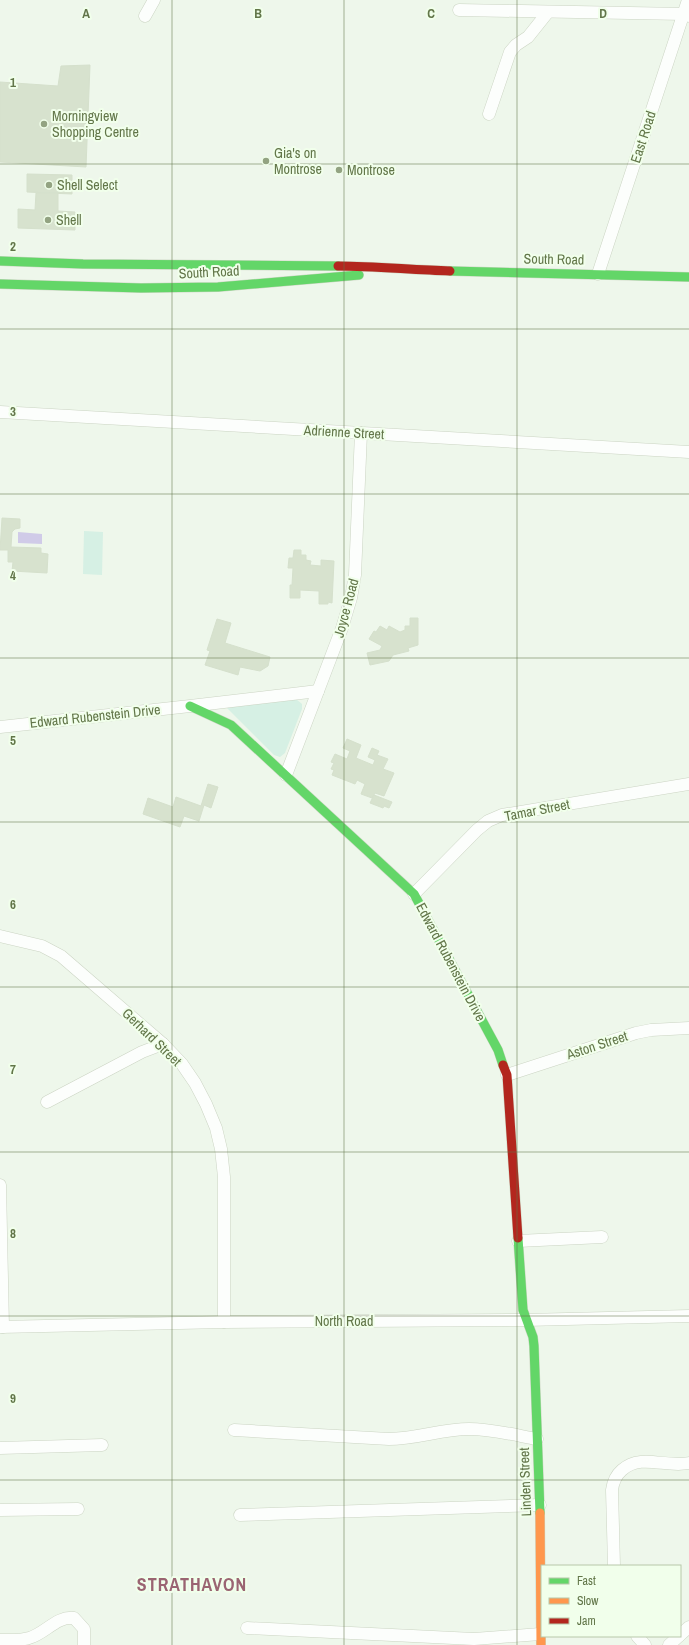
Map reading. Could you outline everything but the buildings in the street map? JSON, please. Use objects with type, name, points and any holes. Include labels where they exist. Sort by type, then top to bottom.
[{"type":"street","points":[[145,16],[154,0]]},
{"type":"street","name":"East Road","points":[[598,274],[687,15],[688,0]]},
{"type":"street","points":[[459,10],[687,15]]},
{"type":"street","points":[[489,114],[510,52],[516,45],[528,36],[548,12]]},
{"type":"street","name":"South Road","points":[[0,261],[90,264],[376,266],[419,270],[689,277]]},
{"type":"street","name":"South Road","points":[[0,284],[141,288],[218,287],[419,270]]},
{"type":"street","name":"Adrienne Street","points":[[0,412],[689,452]]},
{"type":"street","name":"Joyce Road","points":[[286,774],[342,628],[356,575],[361,433]]},
{"type":"street","name":"Edward Rubenstein Drive","points":[[0,727],[318,691]]},
{"type":"street","name":"Edward Rubenstein Drive","points":[[190,706],[231,724],[414,894],[498,1050],[507,1075],[522,1298],[526,1320]]},
{"type":"street","name":"Tamar Street","points":[[414,894],[477,830],[488,821],[502,815],[689,784]]},
{"type":"street","name":"Gerhard Street","points":[[0,936],[42,946],[61,956],[163,1044],[182,1064],[195,1082],[211,1116],[219,1142],[224,1177],[224,1322]]},
{"type":"street","name":"Aston Street","points":[[507,1075],[636,1033],[651,1030],[689,1028]]},
{"type":"street","points":[[47,1102],[142,1052],[163,1044]]},
{"type":"street","points":[[0,1185],[2,1327]]},
{"type":"street","points":[[518,1241],[602,1237]]},
{"type":"street","name":"North Road","points":[[2,1327],[224,1322],[526,1320],[689,1316]]},
{"type":"street","name":"Linden Street","points":[[526,1320],[533,1337],[534,1346],[540,1505],[541,1640]]},
{"type":"street","points":[[234,1430],[402,1439],[468,1429],[493,1431],[537,1439]]},
{"type":"street","points":[[0,1448],[102,1445]]},
{"type":"street","points":[[614,1565],[612,1490],[614,1479],[627,1466],[640,1461],[670,1464],[689,1463]]},
{"type":"street","points":[[240,1515],[540,1505]]},
{"type":"street","points":[[0,1510],[78,1509]]},
{"type":"street","points":[[0,1640],[29,1638],[61,1620],[74,1618],[84,1628],[84,1645]]},
{"type":"street","points":[[681,1635],[689,1627]]},
{"type":"street","points":[[247,1628],[508,1641],[541,1640]]},
{"type":"street","points":[[638,1637],[645,1645]]},
{"type":"street","points":[[669,1645],[679,1637]]},
{"type":"green space","points":[[84,531],[103,532],[102,575],[83,574]]},
{"type":"green space","points":[[296,699],[302,704],[302,709],[285,753],[280,757],[274,755],[227,708],[227,706]]},
{"type":"shaded area","points":[[18,532],[42,534],[42,544],[18,543]]},
{"type":"traffic: fast","points":[[0,261],[83,264],[338,266]]},
{"type":"traffic: fast","points":[[450,271],[689,277]]},
{"type":"traffic: fast","points":[[0,284],[141,288],[218,287],[359,275]]},
{"type":"traffic: fast","points":[[190,706],[231,725],[414,894],[498,1050],[503,1065]]},
{"type":"traffic: fast","points":[[518,1238],[523,1310],[533,1337],[534,1346],[540,1513]]},
{"type":"traffic: slow","points":[[540,1513],[541,1645]]},
{"type":"traffic: jam","points":[[338,266],[450,271]]},
{"type":"traffic: jam","points":[[503,1065],[507,1075],[518,1238]]},
{"type":"place","name":"Morningview Shopping Centre","points":[[44,124]]},
{"type":"place","name":"Gia's on Montrose","points":[[266,161]]},
{"type":"place","name":"Montrose","points":[[339,170]]},
{"type":"place","name":"Shell Select","points":[[49,185]]},
{"type":"place","name":"Shell","points":[[48,220]]},
{"type":"district","name":"STRATHAVON","points":[[192,1585]]}]
